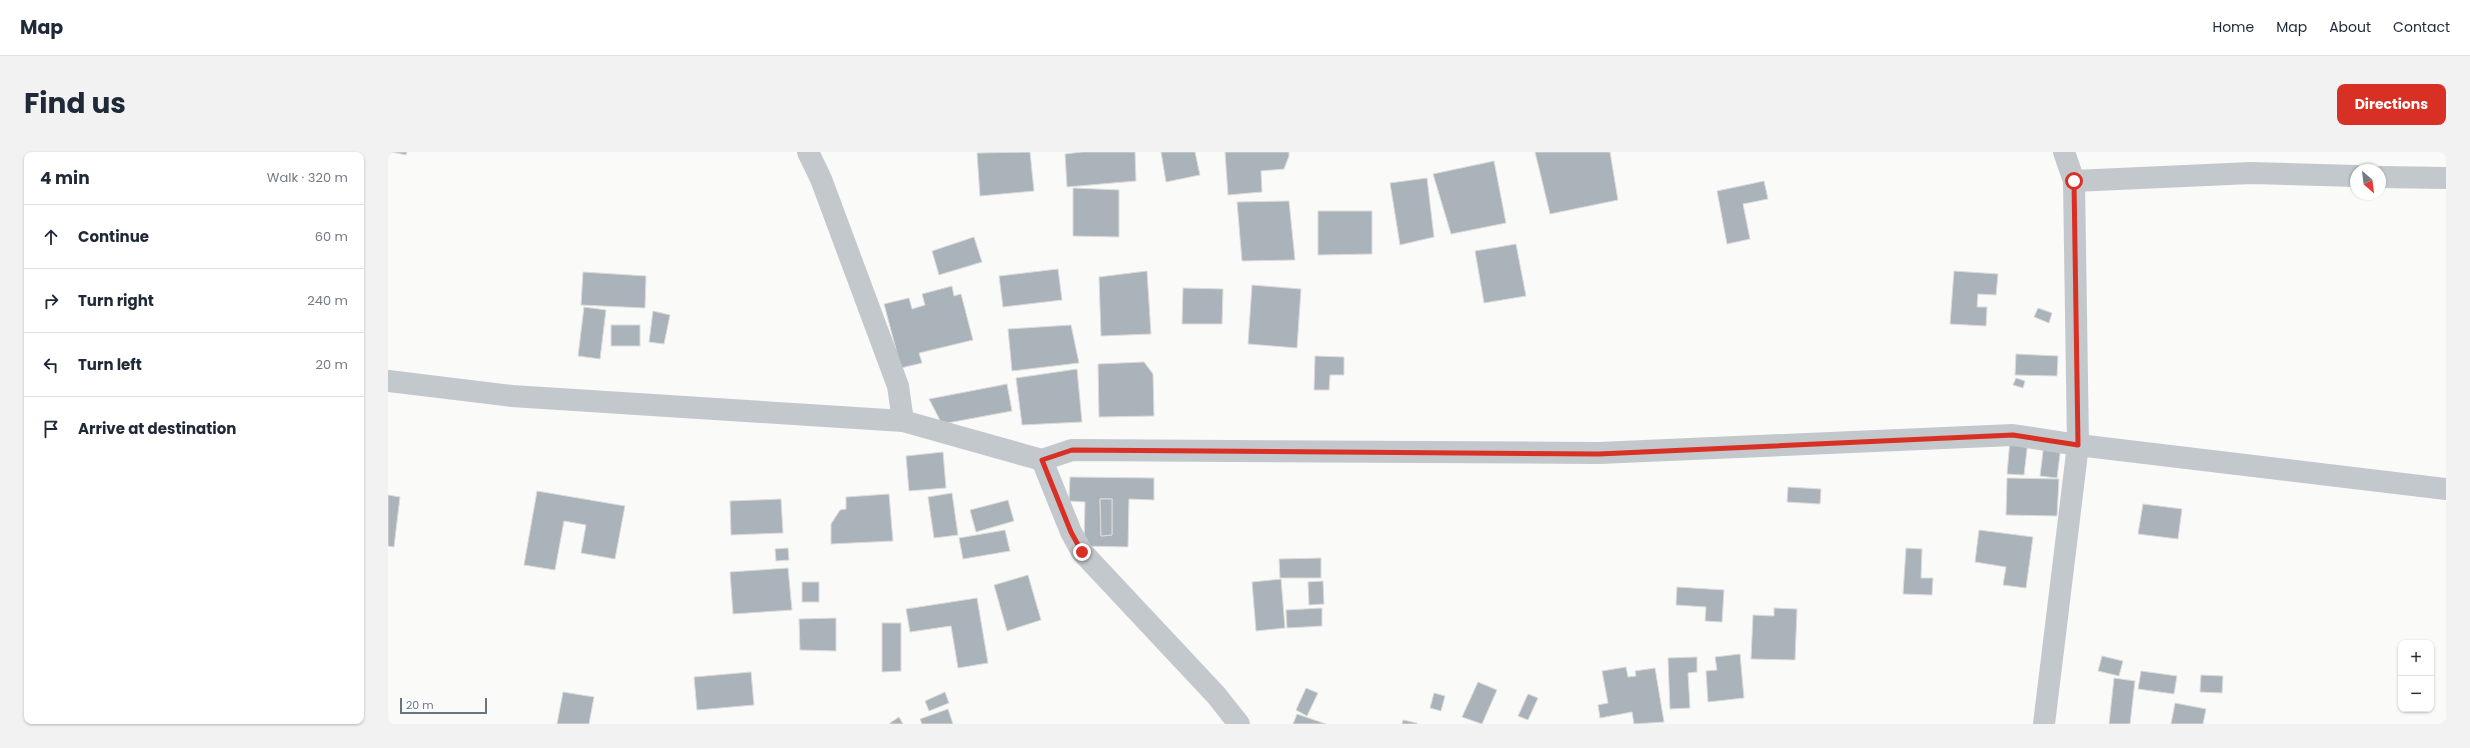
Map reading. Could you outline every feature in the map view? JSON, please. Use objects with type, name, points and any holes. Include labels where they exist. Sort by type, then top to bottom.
[{"type":"street","points":[[808,152],[821,179],[898,386],[903,421]]},
{"type":"street","points":[[2044,724],[2078,445],[2074,181],[2064,152]]},
{"type":"street","points":[[2074,181],[2251,173],[2350,176]]},
{"type":"street","points":[[2386,177],[2446,178]]},
{"type":"street","points":[[388,381],[512,396],[903,421],[1042,460],[1072,450],[1599,454],[2013,435],[2078,445],[2446,489]]},
{"type":"street","points":[[1042,460],[1071,532],[1082,552],[1216,695],[1239,724]]},
{"type":"building","points":[[392,152],[407,152],[406,155]]},
{"type":"building","points":[[1030,152],[1034,191],[980,196],[977,153]]},
{"type":"building","points":[[1082,152],[1135,152],[1136,181],[1067,187],[1065,154]]},
{"type":"building","points":[[1161,152],[1195,152],[1200,175],[1166,182]]},
{"type":"building","points":[[1225,152],[1289,152],[1289,156],[1284,169],[1261,171],[1262,192],[1228,195]]},
{"type":"building","points":[[1535,152],[1610,152],[1618,200],[1550,214]]},
{"type":"building","points":[[1494,161],[1506,223],[1451,234],[1433,174]]},
{"type":"building","points":[[1427,178],[1434,237],[1400,245],[1390,183]]},
{"type":"building","points":[[1764,181],[1768,199],[1743,204],[1750,239],[1727,244],[1717,191]]},
{"type":"building","points":[[1073,188],[1119,190],[1119,237],[1073,236]]},
{"type":"building","points":[[1289,201],[1295,260],[1242,261],[1237,202]]},
{"type":"building","points":[[1318,211],[1372,211],[1372,254],[1318,255]]},
{"type":"building","points":[[974,237],[982,262],[939,275],[932,251]]},
{"type":"building","points":[[1516,244],[1526,296],[1484,303],[1475,251]]},
{"type":"building","points":[[1058,269],[1062,300],[1003,307],[999,276]]},
{"type":"building","points":[[1147,271],[1151,334],[1101,336],[1099,277]]},
{"type":"building","points":[[1954,271],[1998,274],[1996,295],[1978,294],[1977,307],[1987,307],[1986,326],[1950,324]]},
{"type":"building","points":[[583,272],[646,276],[645,308],[581,305]]},
{"type":"building","points":[[1252,285],[1301,289],[1297,348],[1248,344]]},
{"type":"building","points":[[952,286],[954,296],[961,294],[973,340],[919,353],[922,363],[901,368],[884,304],[909,298],[912,309],[925,305],[922,294]]},
{"type":"building","points":[[1183,288],[1223,289],[1222,324],[1182,324]]},
{"type":"building","points":[[584,307],[606,310],[600,359],[578,356]]},
{"type":"building","points":[[2038,308],[2052,313],[2049,323],[2034,317]]},
{"type":"building","points":[[653,311],[670,315],[664,344],[649,342]]},
{"type":"building","points":[[611,325],[640,325],[640,346],[611,346]]},
{"type":"building","points":[[1071,325],[1079,363],[1012,371],[1008,329]]},
{"type":"building","points":[[2016,354],[2058,356],[2057,376],[2015,375]]},
{"type":"building","points":[[1315,356],[1344,357],[1344,375],[1330,375],[1329,390],[1314,390]]},
{"type":"building","points":[[1144,362],[1153,374],[1154,416],[1099,417],[1098,364]]},
{"type":"building","points":[[1077,369],[1082,422],[1022,425],[1016,378]]},
{"type":"building","points":[[2016,378],[2025,381],[2023,388],[2013,385]]},
{"type":"building","points":[[1007,384],[1012,411],[942,424],[929,399]]},
{"type":"building","points":[[2010,440],[2028,441],[2024,475],[2007,474]]},
{"type":"building","points":[[2044,443],[2061,446],[2057,478],[2040,476]]},
{"type":"building","points":[[943,452],[946,488],[909,491],[906,456]]},
{"type":"building","points":[[1070,477],[1154,478],[1154,500],[1129,499],[1128,547],[1084,546],[1085,502],[1069,501]],"holes":[[[1100,499],[1112,499],[1112,535],[1101,536]]]},
{"type":"building","points":[[2007,478],[2059,479],[2057,516],[2006,515]]},
{"type":"building","points":[[1788,487],[1821,489],[1820,504],[1787,502]]},
{"type":"building","points":[[537,491],[625,506],[615,559],[581,553],[586,525],[564,521],[555,570],[524,565]]},
{"type":"building","points":[[952,493],[958,535],[934,538],[928,497]]},
{"type":"building","points":[[889,494],[893,541],[831,544],[831,524],[840,510],[846,509],[846,497]]},
{"type":"building","points":[[388,495],[400,497],[394,547],[388,546]]},
{"type":"building","points":[[781,499],[783,533],[731,535],[730,501]]},
{"type":"building","points":[[1100,499],[1112,499],[1112,535],[1101,536]]},
{"type":"building","points":[[1008,500],[1014,521],[976,532],[970,510]]},
{"type":"building","points":[[2143,504],[2182,509],[2178,539],[2138,534]]},
{"type":"building","points":[[1005,530],[1010,551],[963,559],[959,538]]},
{"type":"building","points":[[1979,530],[2033,537],[2026,588],[2003,585],[2006,567],[1975,562]]},
{"type":"building","points":[[788,548],[789,560],[776,561],[775,549]]},
{"type":"building","points":[[1906,548],[1922,549],[1921,578],[1933,578],[1932,595],[1903,594]]},
{"type":"building","points":[[1321,558],[1321,578],[1280,578],[1279,559]]},
{"type":"building","points":[[788,568],[792,610],[733,614],[730,572]]},
{"type":"building","points":[[1028,575],[1041,620],[1007,631],[994,585]]},
{"type":"building","points":[[1281,579],[1285,628],[1256,631],[1252,582]]},
{"type":"building","points":[[1323,581],[1324,604],[1309,605],[1308,582]]},
{"type":"building","points":[[802,582],[819,582],[819,602],[802,602]]},
{"type":"building","points":[[1677,587],[1724,590],[1722,622],[1705,621],[1706,607],[1676,605]]},
{"type":"building","points":[[977,598],[988,663],[958,668],[951,626],[910,632],[906,609]]},
{"type":"building","points":[[1322,608],[1322,626],[1287,628],[1286,610]]},
{"type":"building","points":[[1774,608],[1797,609],[1795,660],[1751,659],[1753,615],[1774,616]]},
{"type":"building","points":[[836,618],[836,651],[800,650],[799,619]]},
{"type":"building","points":[[882,623],[901,623],[901,671],[882,672]]},
{"type":"building","points":[[1740,654],[1744,698],[1708,702],[1706,671],[1717,670],[1715,657]]},
{"type":"building","points":[[2102,656],[2123,661],[2119,676],[2098,671]]},
{"type":"building","points":[[1697,657],[1697,672],[1688,673],[1690,708],[1670,709],[1668,658]]},
{"type":"building","points":[[1626,667],[1628,677],[1636,676],[1635,671],[1655,668],[1664,722],[1634,724],[1632,712],[1600,718],[1598,705],[1608,703],[1602,671]]},
{"type":"building","points":[[2141,671],[2177,676],[2174,694],[2138,689]]},
{"type":"building","points":[[751,672],[754,705],[697,710],[694,677]]},
{"type":"building","points":[[2201,675],[2223,676],[2222,693],[2200,692]]},
{"type":"building","points":[[2114,678],[2135,681],[2130,724],[2109,724]]},
{"type":"building","points":[[1478,682],[1497,690],[1482,724],[1462,717]]},
{"type":"building","points":[[1306,688],[1318,693],[1307,716],[1296,710]]},
{"type":"building","points":[[563,692],[594,697],[589,724],[557,724]]},
{"type":"building","points":[[945,692],[949,703],[929,711],[925,701]]},
{"type":"building","points":[[1434,693],[1445,696],[1441,711],[1430,708]]},
{"type":"building","points":[[1528,694],[1538,698],[1528,720],[1518,716]]},
{"type":"building","points":[[2175,703],[2206,709],[2203,724],[2171,724]]},
{"type":"building","points":[[948,709],[953,724],[922,724],[920,719]]},
{"type":"building","points":[[1297,714],[1326,724],[1293,724]]},
{"type":"building","points":[[899,717],[903,724],[890,724],[890,723]]},
{"type":"building","points":[[1403,720],[1417,723],[1417,724],[1402,724]]},
{"type":"route","points":[[1082,552],[1071,532],[1042,460],[1072,450],[1599,454],[2013,435],[2078,445],[2074,181]]}]
